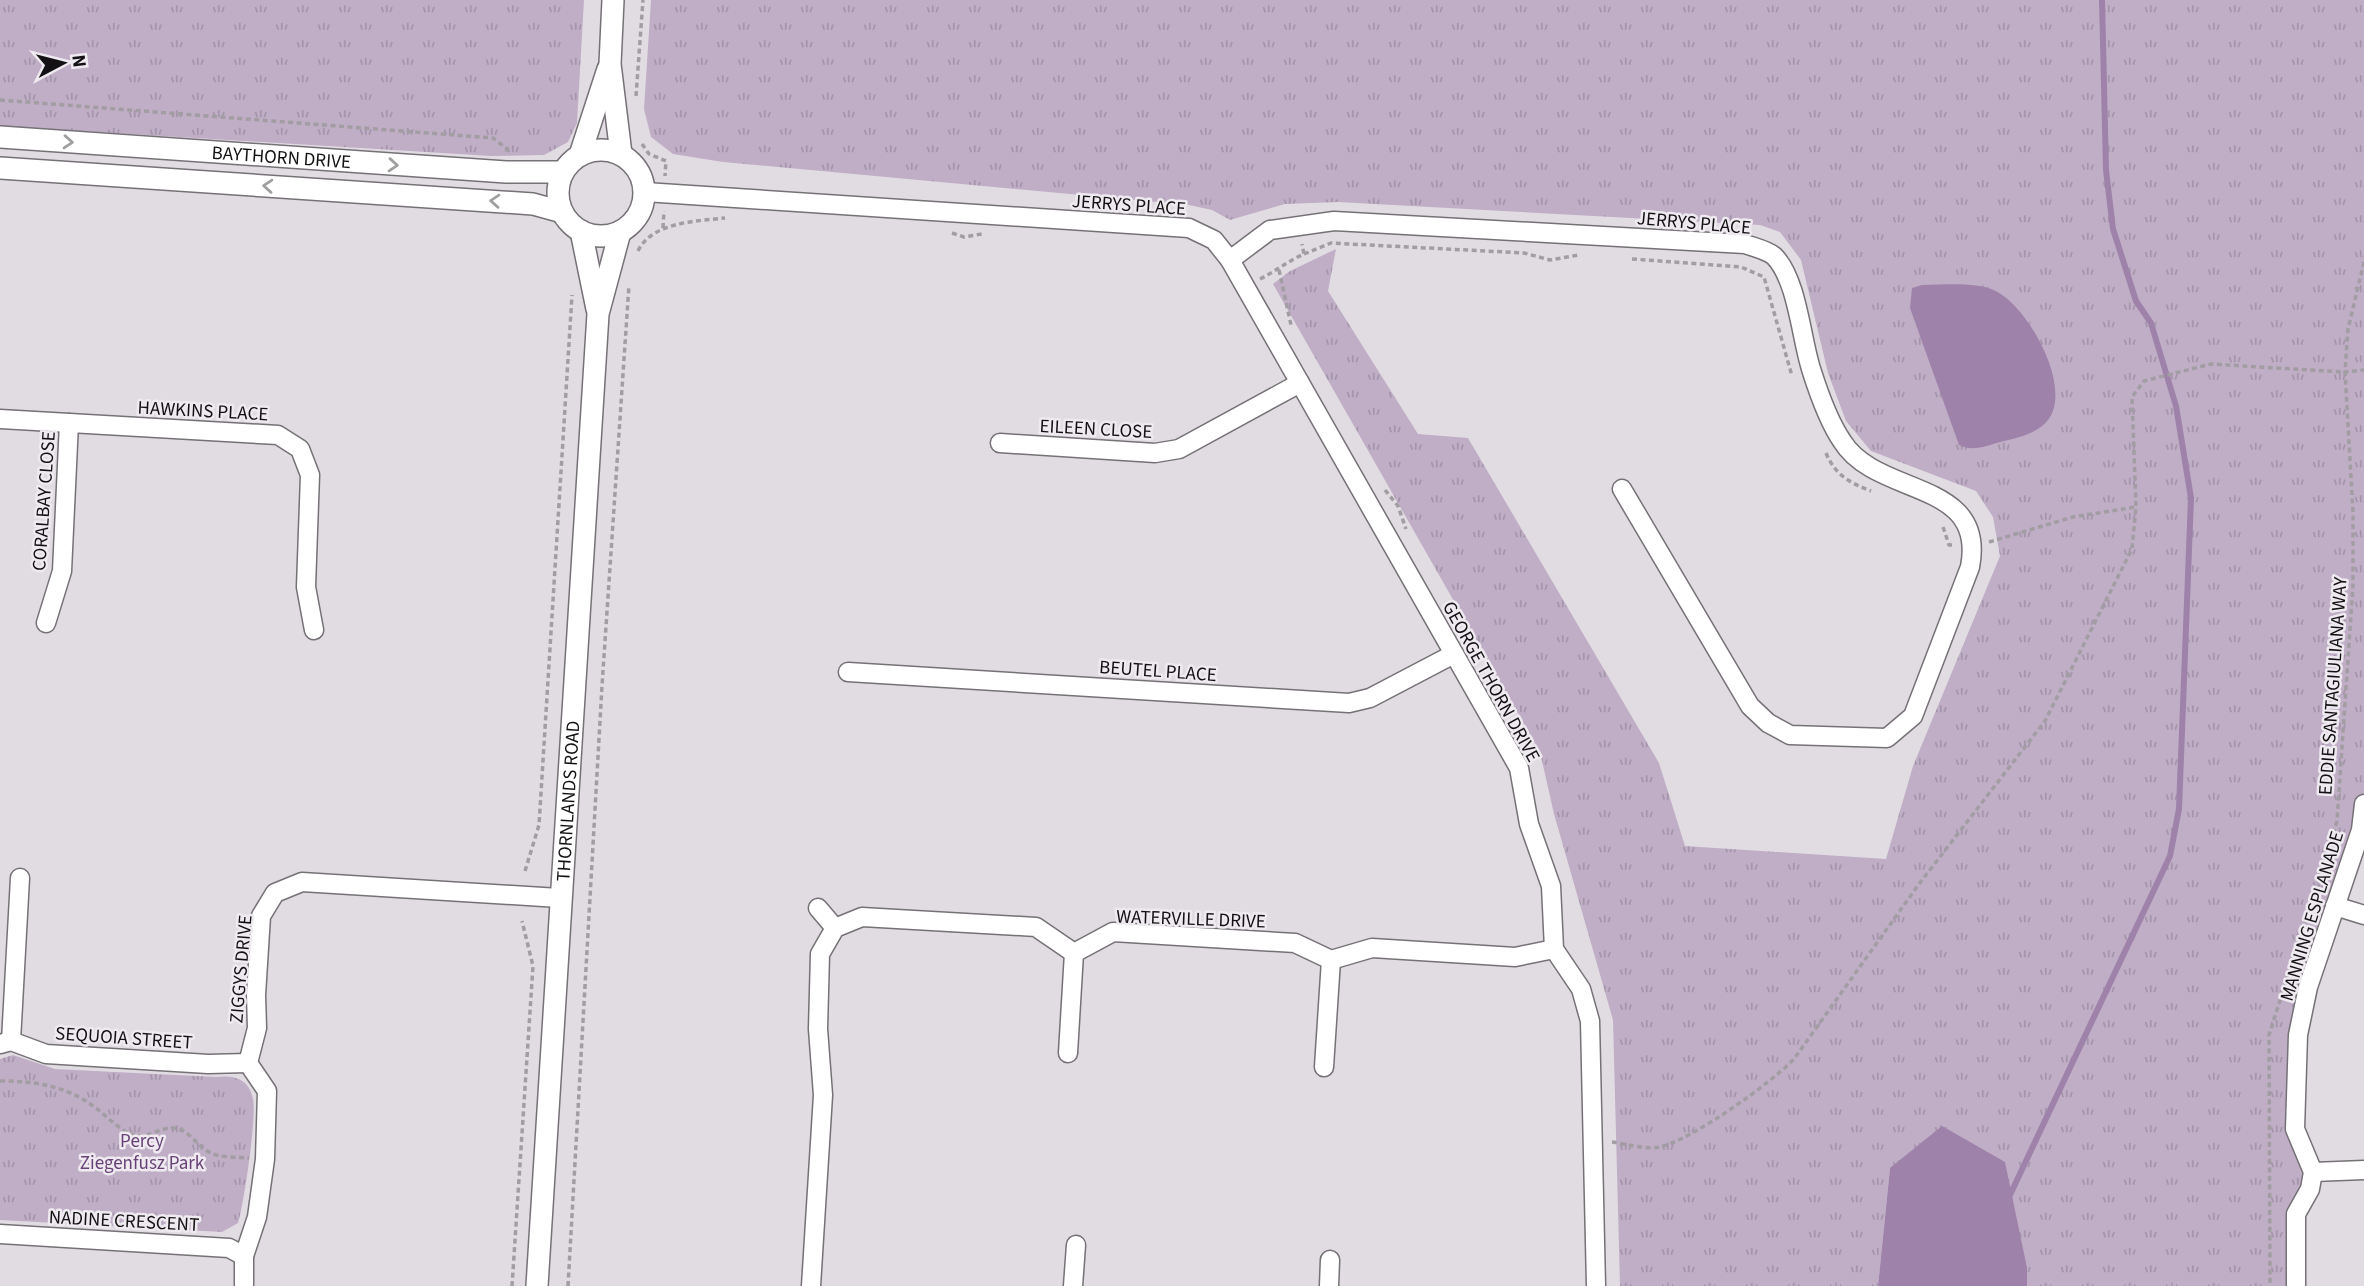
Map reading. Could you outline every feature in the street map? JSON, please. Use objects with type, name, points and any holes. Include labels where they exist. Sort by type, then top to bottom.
[{"type":"street","points":[[613,0],[610,64],[621,154]]},
{"type":"street","points":[[610,64],[580,155],[563,172],[559,185],[562,212],[581,231],[593,236],[620,232]]},
{"type":"street","name":"BAYTHORN DRIVE","points":[[0,137],[506,173],[563,172]]},
{"type":"street","points":[[580,155],[607,150],[621,154],[638,169],[655,193]]},
{"type":"street","name":"BAYTHORN DRIVE","points":[[0,168],[533,204],[562,212]]},
{"type":"street","name":"THORNLANDS ROAD","points":[[537,1286],[559,898],[598,314],[620,232],[638,216],[655,193]]},
{"type":"street","name":"JERRYS PLACE","points":[[655,193],[1189,228],[1214,240],[1230,260],[1270,230],[1334,221],[1745,244],[1773,255],[1787,275],[1812,373],[1842,442],[1858,460],[1878,472],[1950,504],[1965,520],[1974,545]]},
{"type":"street","name":"THORNLANDS ROAD","points":[[581,231],[598,314]]},
{"type":"street","name":"GEORGE THORN DRIVE","points":[[1230,260],[1519,768],[1529,824],[1551,886],[1554,949]]},
{"type":"street","name":"EILEEN CLOSE","points":[[1000,443],[1155,453],[1179,449],[1300,383]]},
{"type":"street","name":"HAWKINS PLACE","points":[[0,419],[278,435],[300,449],[310,475],[306,587],[314,630]]},
{"type":"street","name":"CORALBAY CLOSE","points":[[46,622],[62,571],[69,423]]},
{"type":"street","points":[[1622,489],[1750,706],[1768,723],[1790,735],[1887,738],[1913,716],[1970,567],[1974,545]]},
{"type":"street","name":"BEUTEL PLACE","points":[[848,671],[1349,703],[1370,698],[1454,654]]},
{"type":"street","name":"MANNING ESPLANADE","points":[[2313,1172],[2295,1129],[2298,1035],[2308,987],[2361,830],[2364,804]]},
{"type":"street","points":[[6,1043],[20,878]]},
{"type":"street","name":"ZIGGYS DRIVE","points":[[248,1062],[257,1028],[261,915],[275,893],[302,882],[559,898]]},
{"type":"street","points":[[2335,906],[2364,915]]},
{"type":"street","points":[[818,908],[835,928]]},
{"type":"street","points":[[811,1286],[823,1095],[818,1029],[820,954],[835,928],[862,917],[1036,927],[1074,953],[1068,1053]]},
{"type":"street","name":"WATERVILLE DRIVE","points":[[1074,953],[1113,932],[1295,943],[1331,960]]},
{"type":"street","points":[[1324,1067],[1331,960],[1371,948],[1515,957],[1554,949],[1581,989],[1590,1021],[1596,1286]]},
{"type":"street","name":"SEQUOIA STREET","points":[[6,1043],[46,1054],[208,1064],[248,1062]]},
{"type":"street","points":[[244,1286],[244,1256],[257,1217],[265,1159],[267,1091],[248,1062]]},
{"type":"street","points":[[2296,1286],[2296,1214],[2310,1189],[2313,1172],[2364,1170]]},
{"type":"street","name":"NADINE CRESCENT","points":[[0,1234],[229,1248],[244,1256]]},
{"type":"street","points":[[1073,1286],[1076,1245]]},
{"type":"street","points":[[1329,1286],[1330,1260]]},
{"type":"path","points":[[636,106],[643,0]]},
{"type":"path","points":[[640,142],[649,154],[666,161],[655,193],[663,228]]},
{"type":"path","points":[[636,253],[649,236],[663,228],[736,219]]},
{"type":"path","points":[[1297,225],[1304,254]]},
{"type":"path","points":[[946,230],[964,237],[994,232]]},
{"type":"path","points":[[1245,287],[1279,270],[1287,261],[1331,243],[1524,253],[1550,260],[1584,255]]},
{"type":"path","points":[[1625,258],[1741,267],[1765,277],[1786,362],[1796,386]]},
{"type":"path","name":"EDDIE SANTAGIULIANA WAY","points":[[2270,1286],[2269,1035],[2337,821],[2353,585],[2353,512],[2345,372],[2348,330],[2364,262]]},
{"type":"path","points":[[568,1286],[601,700],[629,283]]},
{"type":"path","points":[[525,871],[538,825],[572,292]]},
{"type":"path","points":[[1612,1142],[1657,1148],[1677,1142],[1776,1078],[1794,1059],[1919,884],[2045,721],[2132,550],[2136,507],[2132,397],[2144,381],[2211,364],[2345,372],[2364,370]]},
{"type":"path","points":[[1822,444],[1832,467],[1847,481],[1872,492]]},
{"type":"path","points":[[1942,523],[1950,545],[1974,545],[2009,539],[2073,517],[2136,507]]},
{"type":"path","points":[[512,1286],[533,966],[522,921]]},
{"type":"path","points":[[0,1081],[32,1081],[57,1087],[83,1099],[131,1135],[148,1135],[172,1128],[184,1131],[198,1147],[214,1155],[265,1159]]},
{"type":"green space","points":[[0,0],[584,0],[577,123],[568,142],[544,155],[491,156],[0,126]]},
{"type":"green space","points":[[651,0],[2364,0],[2364,804],[2308,987],[2295,1129],[2310,1158],[2296,1214],[2296,1286],[2027,1286],[2027,1268],[1890,1168],[1878,1286],[1620,1286],[1613,1020],[1554,814],[1540,752],[1273,284],[1290,271],[1336,249],[1328,291],[1418,434],[1468,438],[1659,763],[1685,846],[1886,859],[1913,766],[2000,556],[1993,517],[1976,491],[1871,451],[1846,421],[1828,373],[1801,260],[1780,232],[1760,225],[1338,202],[1285,204],[1230,220],[1212,210],[1189,205],[723,162],[673,154],[651,137],[644,109]]},
{"type":"green space","name":"Percy Ziegenfusz Park","points":[[13,1055],[55,1069],[228,1077],[244,1082],[251,1092],[254,1108],[238,1223],[222,1232],[0,1220],[0,1059]]},
{"type":"shaded area","points":[[1922,285],[1975,285],[1991,289],[2005,297],[2018,310],[2031,327],[2051,367],[2055,387],[2054,405],[2043,425],[2026,435],[1985,447],[1969,448],[1959,445],[1910,308],[1912,288]]},
{"type":"shaded area","points":[[1942,1126],[2005,1162],[2027,1268],[2027,1286],[1878,1286],[1890,1168]]},
{"type":"waterway","points":[[2009,1197],[2170,856],[2179,809],[2191,498],[2176,406],[2151,323],[2136,301],[2113,229],[2106,170],[2102,0]]}]
